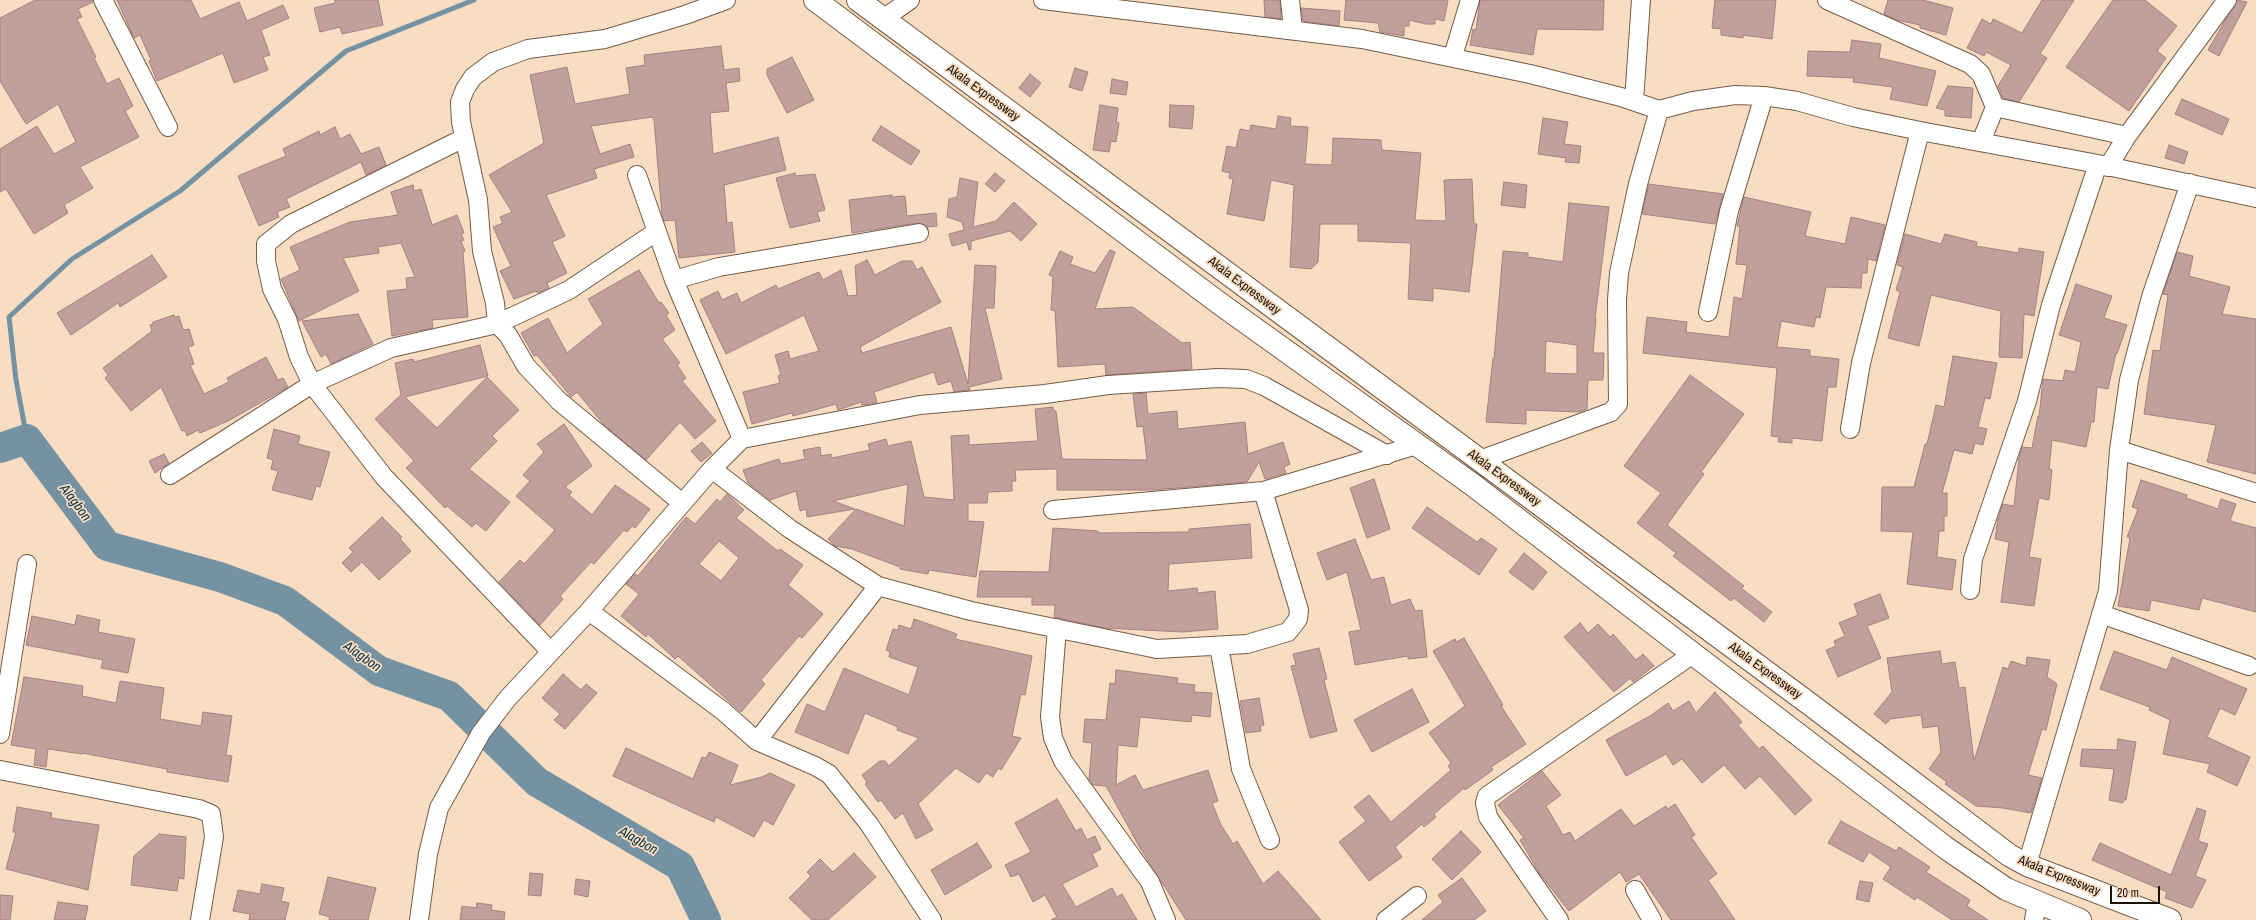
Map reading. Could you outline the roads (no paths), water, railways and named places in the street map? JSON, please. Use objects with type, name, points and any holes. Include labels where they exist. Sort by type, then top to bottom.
[{"type":"main road","name":"Akala Expressway","points":[[815,0],[1247,322],[1472,485],[1946,848],[2006,889],[2035,911],[2080,920]]},
{"type":"main road","name":"Akala Expressway","points":[[858,0],[1811,705],[2009,855],[2027,864],[2170,920]]},
{"type":"main road","points":[[966,113],[982,92]]},
{"type":"main road","points":[[1247,322],[1266,302]]},
{"type":"main road","points":[[1788,727],[1811,705]]},
{"type":"street","points":[[102,0],[168,127]]},
{"type":"street","points":[[682,503],[559,401],[526,366],[508,335],[497,324],[494,303],[482,251],[478,200],[464,138],[460,102],[465,89],[473,77],[493,62],[528,49],[605,39],[685,15],[726,0]]},
{"type":"street","points":[[883,19],[910,0]]},
{"type":"street","points":[[1043,0],[1293,30],[1453,56],[1634,101],[1659,110],[1693,101],[1735,95],[1764,96],[1797,101],[1853,117],[2190,183],[2256,198]]},
{"type":"street","points":[[1290,0],[1293,30]]},
{"type":"street","points":[[1453,56],[1470,0]]},
{"type":"street","points":[[1634,101],[1641,0]]},
{"type":"street","points":[[1827,0],[1970,64],[1981,74],[1995,107],[1980,142]]},
{"type":"street","points":[[1970,590],[1973,559],[2027,401],[2051,305],[2103,166],[2127,136],[2222,1]]},
{"type":"street","points":[[1708,312],[1729,211],[1764,96]]},
{"type":"street","points":[[1995,107],[2127,136]]},
{"type":"street","points":[[1480,460],[1611,412],[1618,404],[1617,300],[1619,273],[1638,184],[1659,110]]},
{"type":"street","points":[[1850,429],[1861,363],[1920,131]]},
{"type":"street","points":[[464,138],[291,224],[266,244],[266,261],[272,289],[287,319],[299,357],[312,384],[384,477],[551,652]]},
{"type":"street","points":[[637,175],[674,280],[742,439]]},
{"type":"street","points":[[2027,864],[2108,591],[2119,450],[2129,380],[2151,297],[2190,183]]},
{"type":"street","points":[[170,475],[312,384],[391,348],[497,324],[569,290],[656,232]]},
{"type":"street","points":[[674,280],[719,267],[919,233]]},
{"type":"street","points":[[419,920],[428,854],[439,808],[481,733],[508,698],[589,611],[712,469],[742,439],[920,405],[1044,394],[1108,385],[1218,378],[1246,379],[1264,386],[1387,455]]},
{"type":"street","points":[[1053,510],[1262,491],[1417,445]]},
{"type":"street","points":[[2119,450],[2256,493]]},
{"type":"street","points":[[712,469],[790,529],[878,586],[971,611],[1157,649],[1247,644],[1288,632],[1298,619],[1299,610],[1262,491]]},
{"type":"street","points":[[0,734],[27,564]]},
{"type":"street","points":[[757,741],[878,586]]},
{"type":"street","points":[[589,611],[723,711],[757,741],[815,766],[829,774],[869,824],[932,920]]},
{"type":"street","points":[[2101,614],[2249,666]]},
{"type":"street","points":[[1058,628],[1050,717],[1053,738],[1063,761],[1150,882],[1166,920]]},
{"type":"street","points":[[1219,646],[1241,769],[1270,840]]},
{"type":"street","points":[[1559,920],[1488,817],[1485,803],[1487,796],[1692,654]]},
{"type":"street","points":[[0,770],[199,809],[211,814],[214,837],[200,920]]},
{"type":"street","points":[[1635,890],[1652,920]]},
{"type":"street","points":[[1386,920],[1417,896]]},
{"type":"waterway","points":[[27,439],[16,380],[9,317],[72,259],[180,191],[346,51],[474,0]]},
{"type":"waterway","name":"Alagbon","points":[[0,448],[27,439],[107,546],[220,577],[285,601],[379,671],[449,696],[537,782],[680,866],[706,920]]}]
